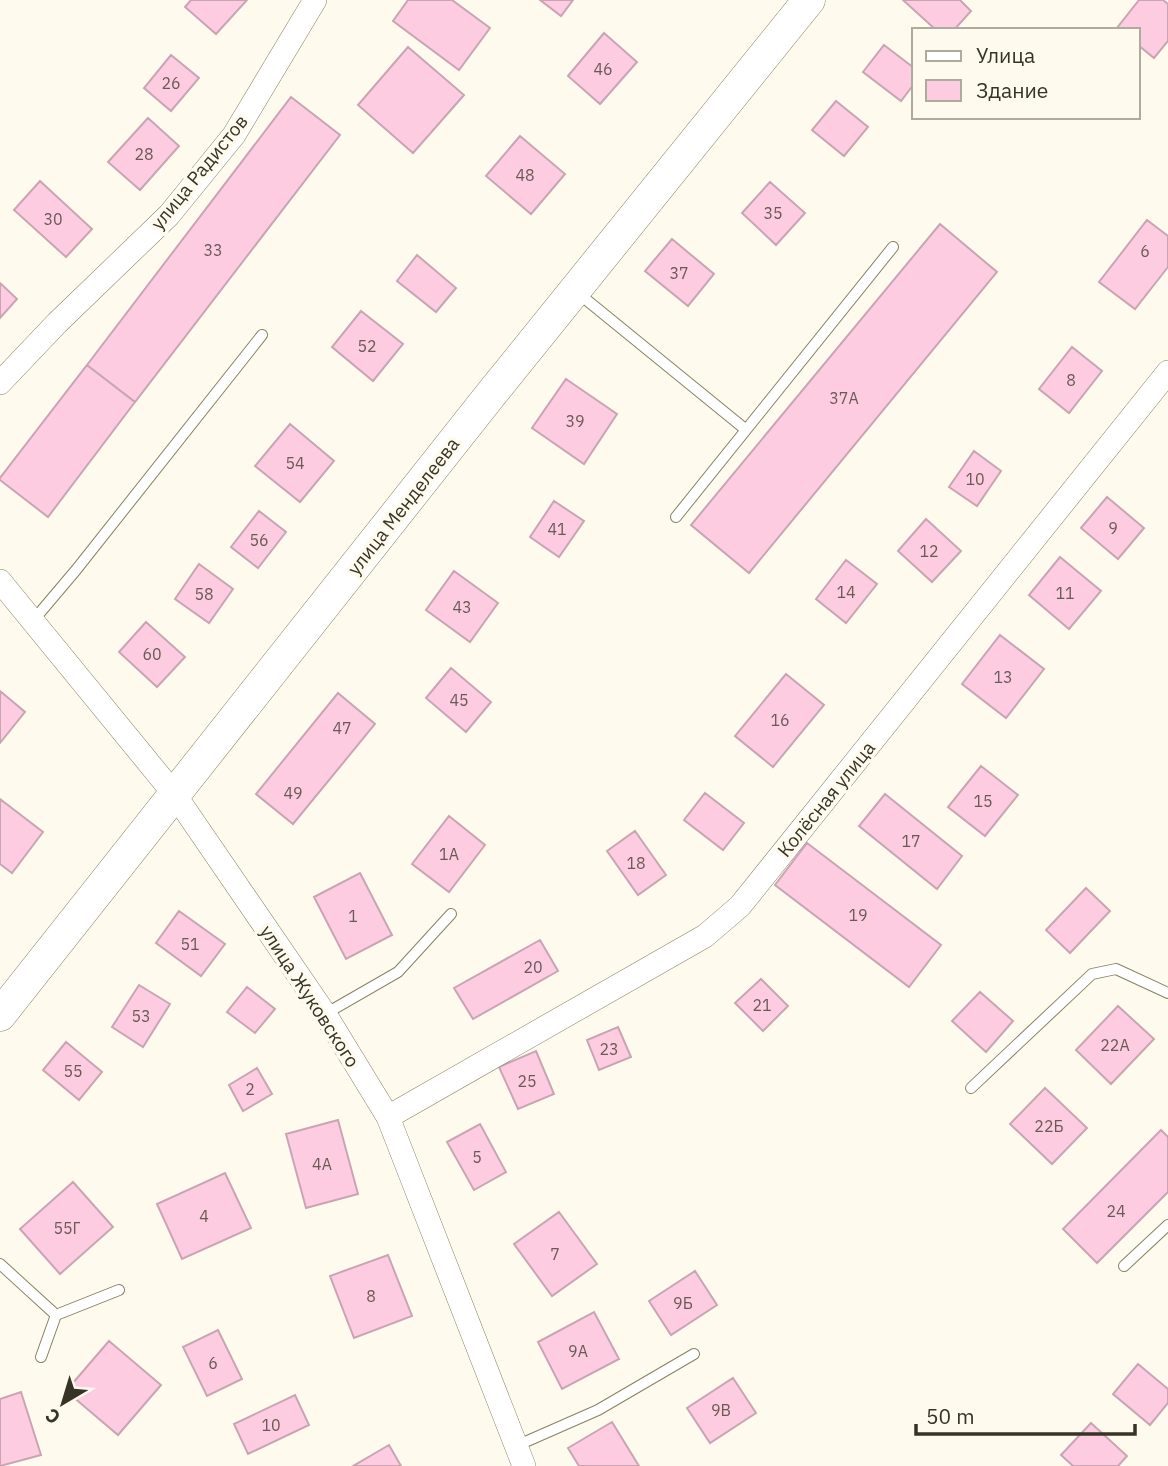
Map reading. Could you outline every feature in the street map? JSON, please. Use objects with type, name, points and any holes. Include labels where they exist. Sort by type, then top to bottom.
[{"type":"street","name":"улица Радистов","points":[[0,383],[57,323],[169,215],[234,135],[315,0]]},
{"type":"street","name":"улица Менделеева","points":[[0,1015],[488,398],[809,0]]},
{"type":"street","name":"Колёсная улица","points":[[388,1117],[705,936],[740,906],[1168,372]]},
{"type":"street","name":"улица Жуковского","points":[[0,581],[175,795],[325,1014],[388,1117],[520,1456]]},
{"type":"lane","points":[[676,517],[894,247]]},
{"type":"lane","points":[[576,291],[745,429]]},
{"type":"lane","points":[[32,622],[85,560],[262,335]]},
{"type":"lane","points":[[325,1014],[398,972],[451,914]]},
{"type":"lane","points":[[971,1088],[1092,974],[1116,969],[1168,993]]},
{"type":"lane","points":[[1124,1266],[1168,1224]]},
{"type":"lane","points":[[0,1264],[56,1315]]},
{"type":"lane","points":[[41,1357],[56,1315],[119,1290]]},
{"type":"lane","points":[[520,1456],[694,1354]]},
{"type":"building","points":[[191,0],[247,0],[216,34],[185,7]]},
{"type":"building","points":[[408,0],[452,0],[490,28],[459,70],[393,21]]},
{"type":"building","points":[[540,0],[573,0],[561,16]]},
{"type":"building","points":[[903,0],[960,0],[971,11],[956,28],[934,28]]},
{"type":"building","points":[[1139,0],[1163,0],[1168,4],[1168,41],[1154,58],[1140,47],[1140,28],[1117,28]]},
{"type":"building","points":[[604,33],[637,62],[600,104],[568,76]]},
{"type":"building","points":[[884,45],[912,66],[912,87],[901,101],[863,72]]},
{"type":"building","points":[[408,47],[464,95],[413,153],[358,105]]},
{"type":"building","points":[[171,55],[199,78],[171,111],[144,88]]},
{"type":"building","points":[[291,97],[340,135],[135,402],[87,365]]},
{"type":"building","points":[[836,101],[868,127],[844,156],[812,130]]},
{"type":"building","points":[[148,118],[179,146],[140,190],[108,162]]},
{"type":"building","points":[[520,136],[565,174],[531,214],[486,176]]},
{"type":"building","points":[[40,181],[92,229],[66,257],[14,210]]},
{"type":"building","points":[[770,182],[805,213],[776,245],[742,213]]},
{"type":"building","points":[[1147,220],[1168,236],[1168,267],[1135,309],[1099,282]]},
{"type":"building","points":[[940,224],[997,272],[749,573],[691,525]]},
{"type":"building","points":[[672,239],[714,274],[688,306],[645,271]]},
{"type":"building","points":[[417,255],[456,288],[436,312],[397,281]]},
{"type":"building","points":[[0,283],[17,299],[0,318]]},
{"type":"building","points":[[361,311],[403,344],[373,381],[332,347]]},
{"type":"building","points":[[1072,347],[1102,371],[1069,413],[1039,389]]},
{"type":"building","points":[[87,365],[135,402],[48,517],[0,478]]},
{"type":"building","points":[[566,379],[617,414],[584,464],[532,428]]},
{"type":"building","points":[[290,424],[334,461],[300,502],[255,466]]},
{"type":"building","points":[[974,451],[1001,471],[977,506],[949,487]]},
{"type":"building","points":[[1107,497],[1144,528],[1118,559],[1081,528]]},
{"type":"building","points":[[554,501],[584,521],[559,557],[530,537]]},
{"type":"building","points":[[259,511],[286,532],[258,568],[231,547]]},
{"type":"building","points":[[926,519],[961,551],[932,582],[898,551]]},
{"type":"building","points":[[1060,557],[1101,591],[1069,629],[1029,595]]},
{"type":"building","points":[[846,560],[877,584],[846,623],[816,599]]},
{"type":"building","points":[[199,564],[233,589],[209,623],[175,599]]},
{"type":"building","points":[[454,571],[498,603],[470,642],[426,610]]},
{"type":"building","points":[[146,622],[185,657],[157,687],[119,652]]},
{"type":"building","points":[[1000,635],[1044,669],[1006,718],[962,684]]},
{"type":"building","points":[[451,668],[491,702],[466,732],[426,698]]},
{"type":"building","points":[[786,674],[824,705],[773,767],[735,736]]},
{"type":"building","points":[[0,691],[25,712],[0,743]]},
{"type":"building","points":[[338,693],[375,724],[293,824],[256,794]]},
{"type":"building","points":[[981,766],[1018,795],[985,836],[948,807]]},
{"type":"building","points":[[705,793],[744,823],[723,850],[684,820]]},
{"type":"building","points":[[885,794],[962,856],[937,889],[859,826]]},
{"type":"building","points":[[0,799],[43,832],[12,873],[0,864]]},
{"type":"building","points":[[449,816],[485,845],[449,892],[412,864]]},
{"type":"building","points":[[635,831],[666,875],[638,895],[607,851]]},
{"type":"building","points":[[807,843],[941,945],[909,987],[775,885]]},
{"type":"building","points":[[360,873],[392,935],[346,959],[314,897]]},
{"type":"building","points":[[1086,888],[1110,911],[1070,953],[1046,930]]},
{"type":"building","points":[[179,911],[225,944],[201,976],[156,943]]},
{"type":"building","points":[[540,940],[558,971],[473,1019],[454,988]]},
{"type":"building","points":[[761,979],[788,1006],[763,1031],[735,1003]]},
{"type":"building","points":[[139,985],[170,1004],[143,1047],[112,1027]]},
{"type":"building","points":[[247,987],[275,1009],[255,1033],[227,1012]]},
{"type":"building","points":[[980,992],[1013,1021],[986,1052],[952,1021]]},
{"type":"building","points":[[1118,1006],[1154,1039],[1111,1084],[1076,1050]]},
{"type":"building","points":[[618,1027],[631,1057],[599,1070],[587,1040]]},
{"type":"building","points":[[66,1042],[102,1072],[79,1100],[43,1070]]},
{"type":"building","points":[[536,1051],[554,1094],[518,1109],[499,1067]]},
{"type":"building","points":[[257,1068],[272,1094],[243,1111],[229,1085]]},
{"type":"building","points":[[1045,1088],[1087,1128],[1052,1164],[1010,1124]]},
{"type":"building","points":[[338,1120],[358,1194],[306,1208],[286,1134]]},
{"type":"building","points":[[480,1124],[506,1172],[474,1190],[447,1142]]},
{"type":"building","points":[[1161,1130],[1168,1137],[1168,1192],[1097,1263],[1063,1229]]},
{"type":"building","points":[[225,1173],[251,1228],[182,1259],[157,1204]]},
{"type":"building","points":[[73,1182],[113,1227],[60,1274],[20,1229]]},
{"type":"building","points":[[559,1212],[597,1264],[552,1296],[514,1244]]},
{"type":"building","points":[[388,1255],[412,1316],[354,1338],[330,1276]]},
{"type":"building","points":[[695,1271],[717,1305],[671,1335],[649,1301]]},
{"type":"building","points":[[594,1312],[619,1359],[562,1389],[538,1342]]},
{"type":"building","points":[[218,1330],[242,1379],[207,1396],[183,1347]]},
{"type":"building","points":[[109,1341],[161,1385],[118,1435],[66,1391]]},
{"type":"building","points":[[1138,1364],[1168,1389],[1168,1403],[1150,1425],[1113,1394]]},
{"type":"building","points":[[733,1378],[756,1413],[710,1443],[687,1408]]},
{"type":"building","points":[[21,1392],[41,1455],[0,1466],[0,1399]]},
{"type":"building","points":[[295,1395],[309,1425],[248,1454],[234,1424]]},
{"type":"building","points":[[612,1422],[639,1466],[579,1466],[568,1448]]},
{"type":"building","points":[[1091,1423],[1127,1456],[1118,1466],[1073,1466],[1061,1455]]},
{"type":"building","points":[[389,1445],[401,1466],[353,1466]]}]
